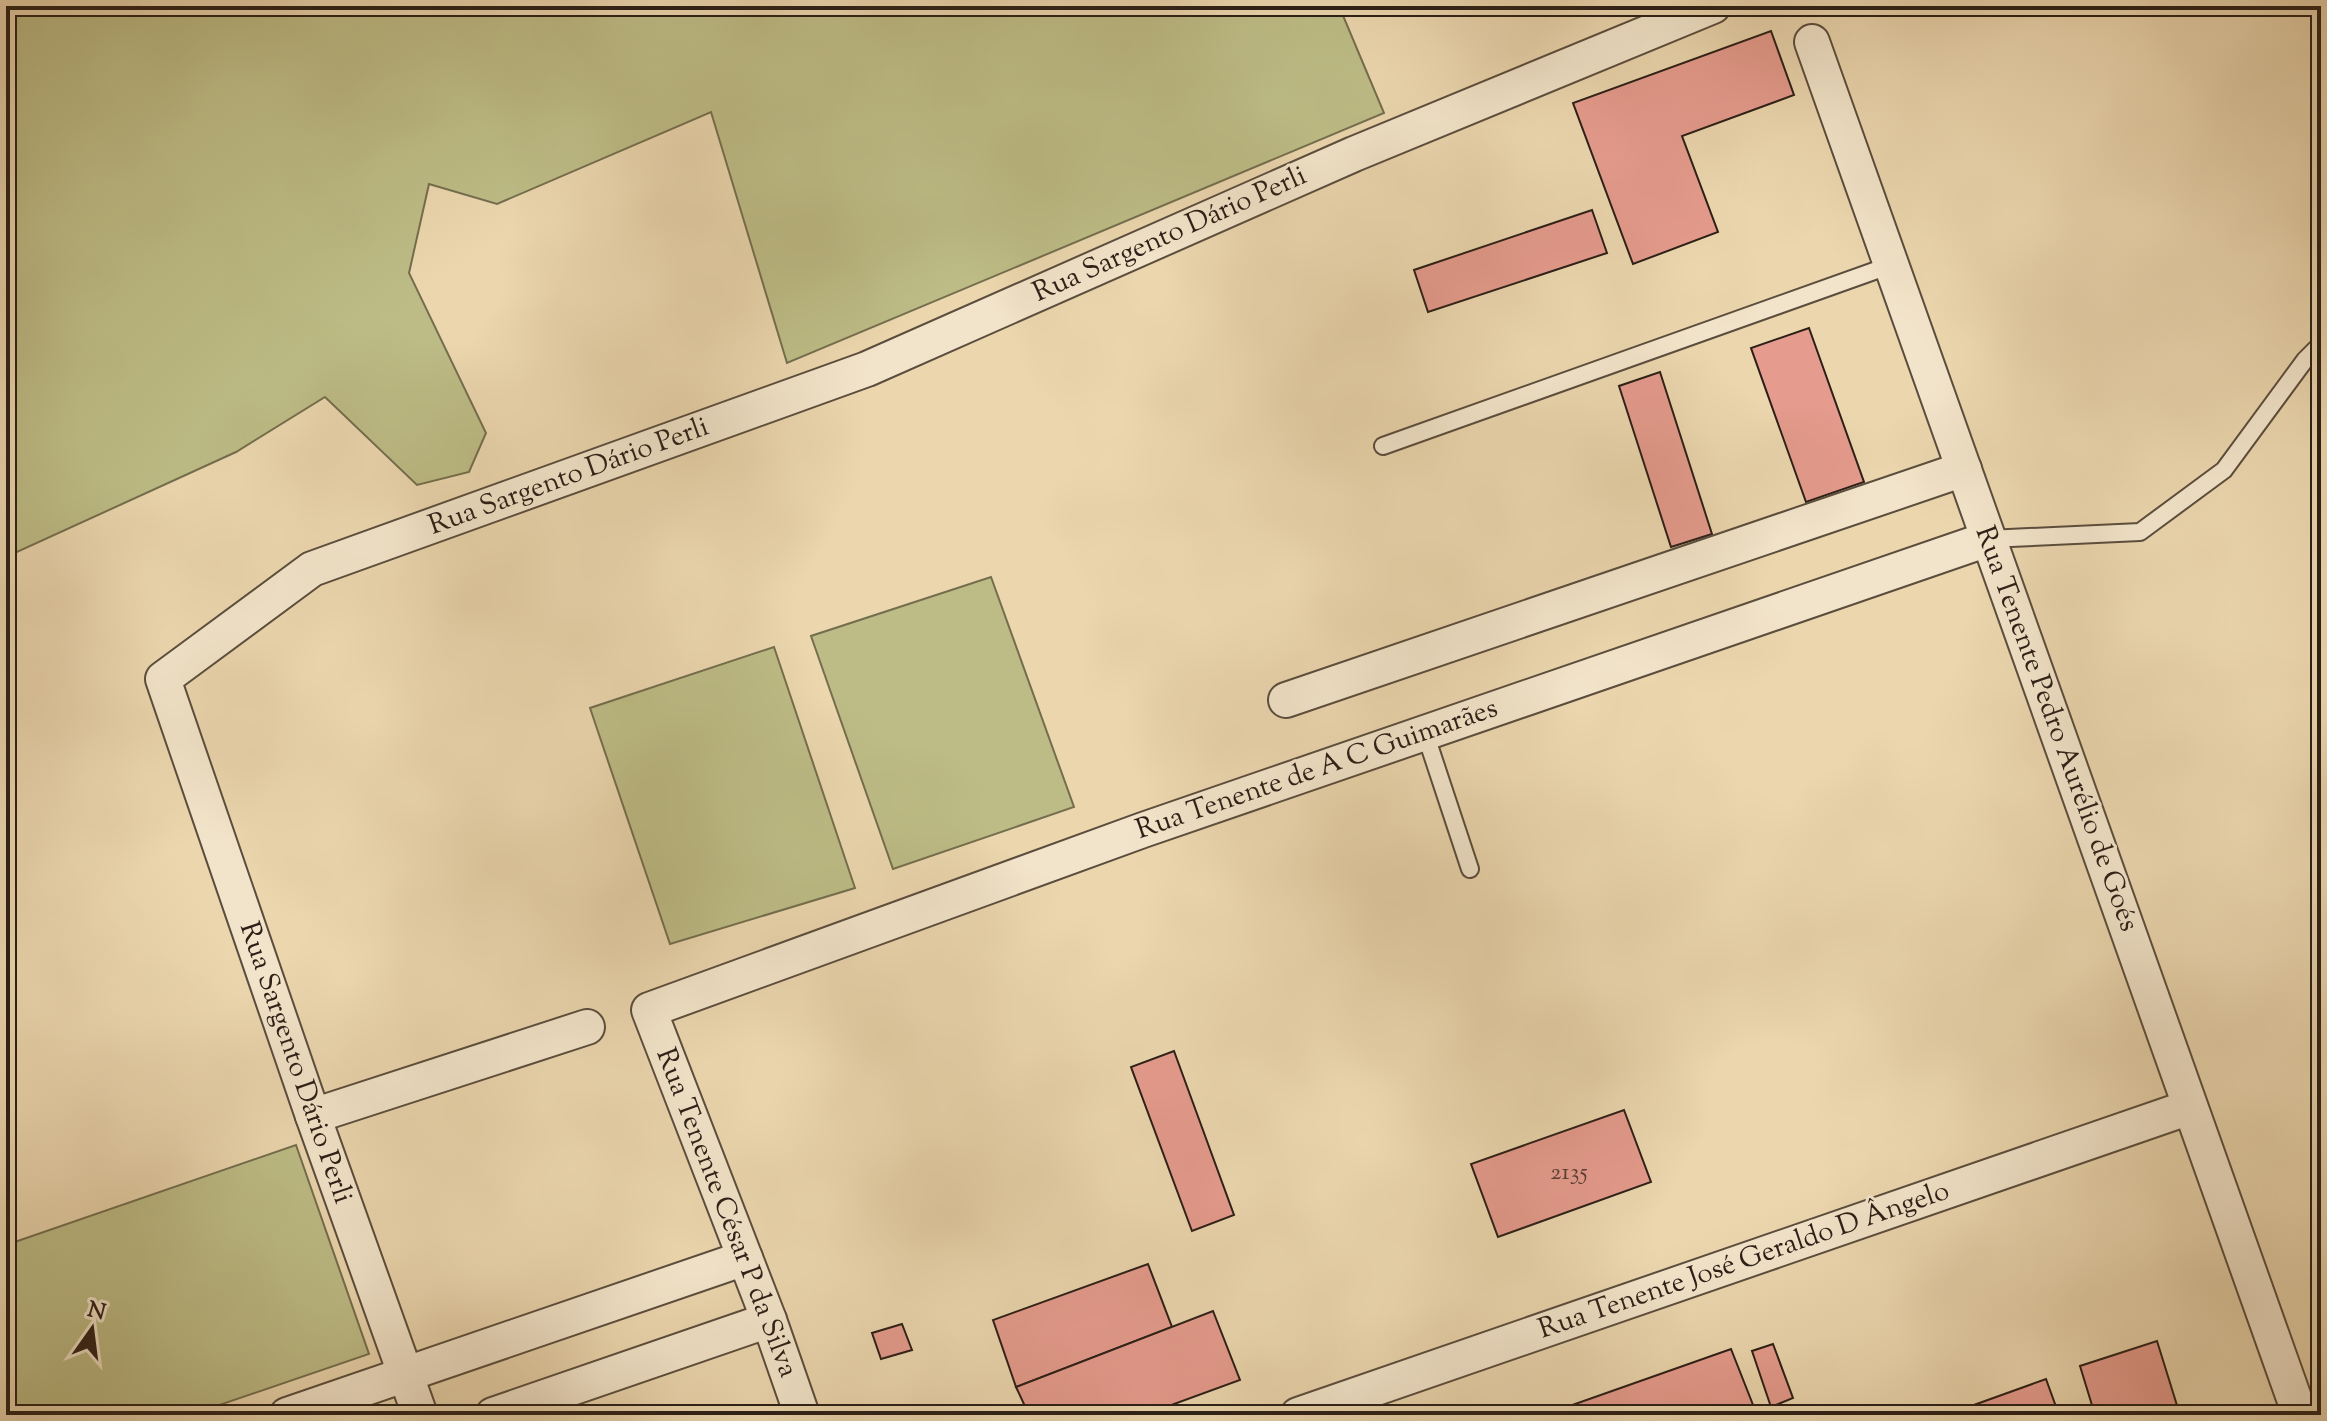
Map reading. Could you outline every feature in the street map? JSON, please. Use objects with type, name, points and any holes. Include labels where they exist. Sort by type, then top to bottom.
[{"type":"street","name":"Rua Sargento Dário Perli","points":[[420,1415],[313,1116],[163,679],[312,569],[867,369],[1354,154],[1713,6]]},
{"type":"street","name":"Rua Tenente Pedro Aurélio de Goés","points":[[1812,42],[2300,1415]]},
{"type":"street","points":[[1286,700],[1964,469]]},
{"type":"street","name":"Rua Tenente de A C Guimarães","points":[[649,1010],[1143,830],[1988,539]]},
{"type":"street","name":"Rua Tenente César P da Silva","points":[[649,1010],[769,1320],[802,1415]]},
{"type":"street","points":[[313,1116],[587,1027]]},
{"type":"street","name":"Rua Tenente José Geraldo D Ângelo","points":[[1298,1415],[2190,1107]]},
{"type":"street","points":[[287,1415],[745,1258]]},
{"type":"street","points":[[493,1415],[769,1320]]},
{"type":"lane","points":[[1383,446],[1891,265]]},
{"type":"lane","points":[[1988,539],[2140,532],[2224,470],[2305,360],[2321,344]]},
{"type":"lane","points":[[1425,733],[1470,869]]},
{"type":"shaded area","points":[[6,6],[1339,6],[1384,113],[787,363],[711,112],[497,204],[429,184],[409,273],[486,433],[469,472],[417,485],[325,397],[236,452],[6,557]]},
{"type":"shaded area","points":[[991,577],[1074,807],[893,869],[811,636]]},
{"type":"shaded area","points":[[774,647],[855,888],[670,944],[590,708]]},
{"type":"shaded area","points":[[296,1145],[369,1354],[190,1415],[6,1415],[6,1245]]},
{"type":"building","points":[[1771,31],[1794,95],[1682,136],[1718,232],[1633,264],[1573,103]]},
{"type":"building","points":[[1592,210],[1607,253],[1428,312],[1414,270]]},
{"type":"building","points":[[1809,328],[1864,482],[1806,502],[1751,348]]},
{"type":"building","points":[[1660,372],[1712,534],[1671,547],[1619,386]]},
{"type":"building","points":[[1174,1051],[1234,1215],[1192,1231],[1131,1067]]},
{"type":"building","points":[[1624,1110],[1651,1182],[1498,1237],[1471,1164]]},
{"type":"building","points":[[1148,1264],[1172,1327],[1016,1387],[993,1320]]},
{"type":"building","points":[[1213,1311],[1240,1380],[1144,1415],[1029,1415],[1016,1387]]},
{"type":"building","points":[[902,1324],[912,1350],[881,1359],[872,1333]]},
{"type":"building","points":[[2157,1341],[2180,1415],[2095,1415],[2080,1366]]},
{"type":"building","points":[[1773,1344],[1793,1398],[1771,1407],[1752,1351]]},
{"type":"building","points":[[1731,1349],[1757,1415],[1544,1415]]},
{"type":"building","points":[[2046,1379],[2059,1415],[1946,1415]]}]
